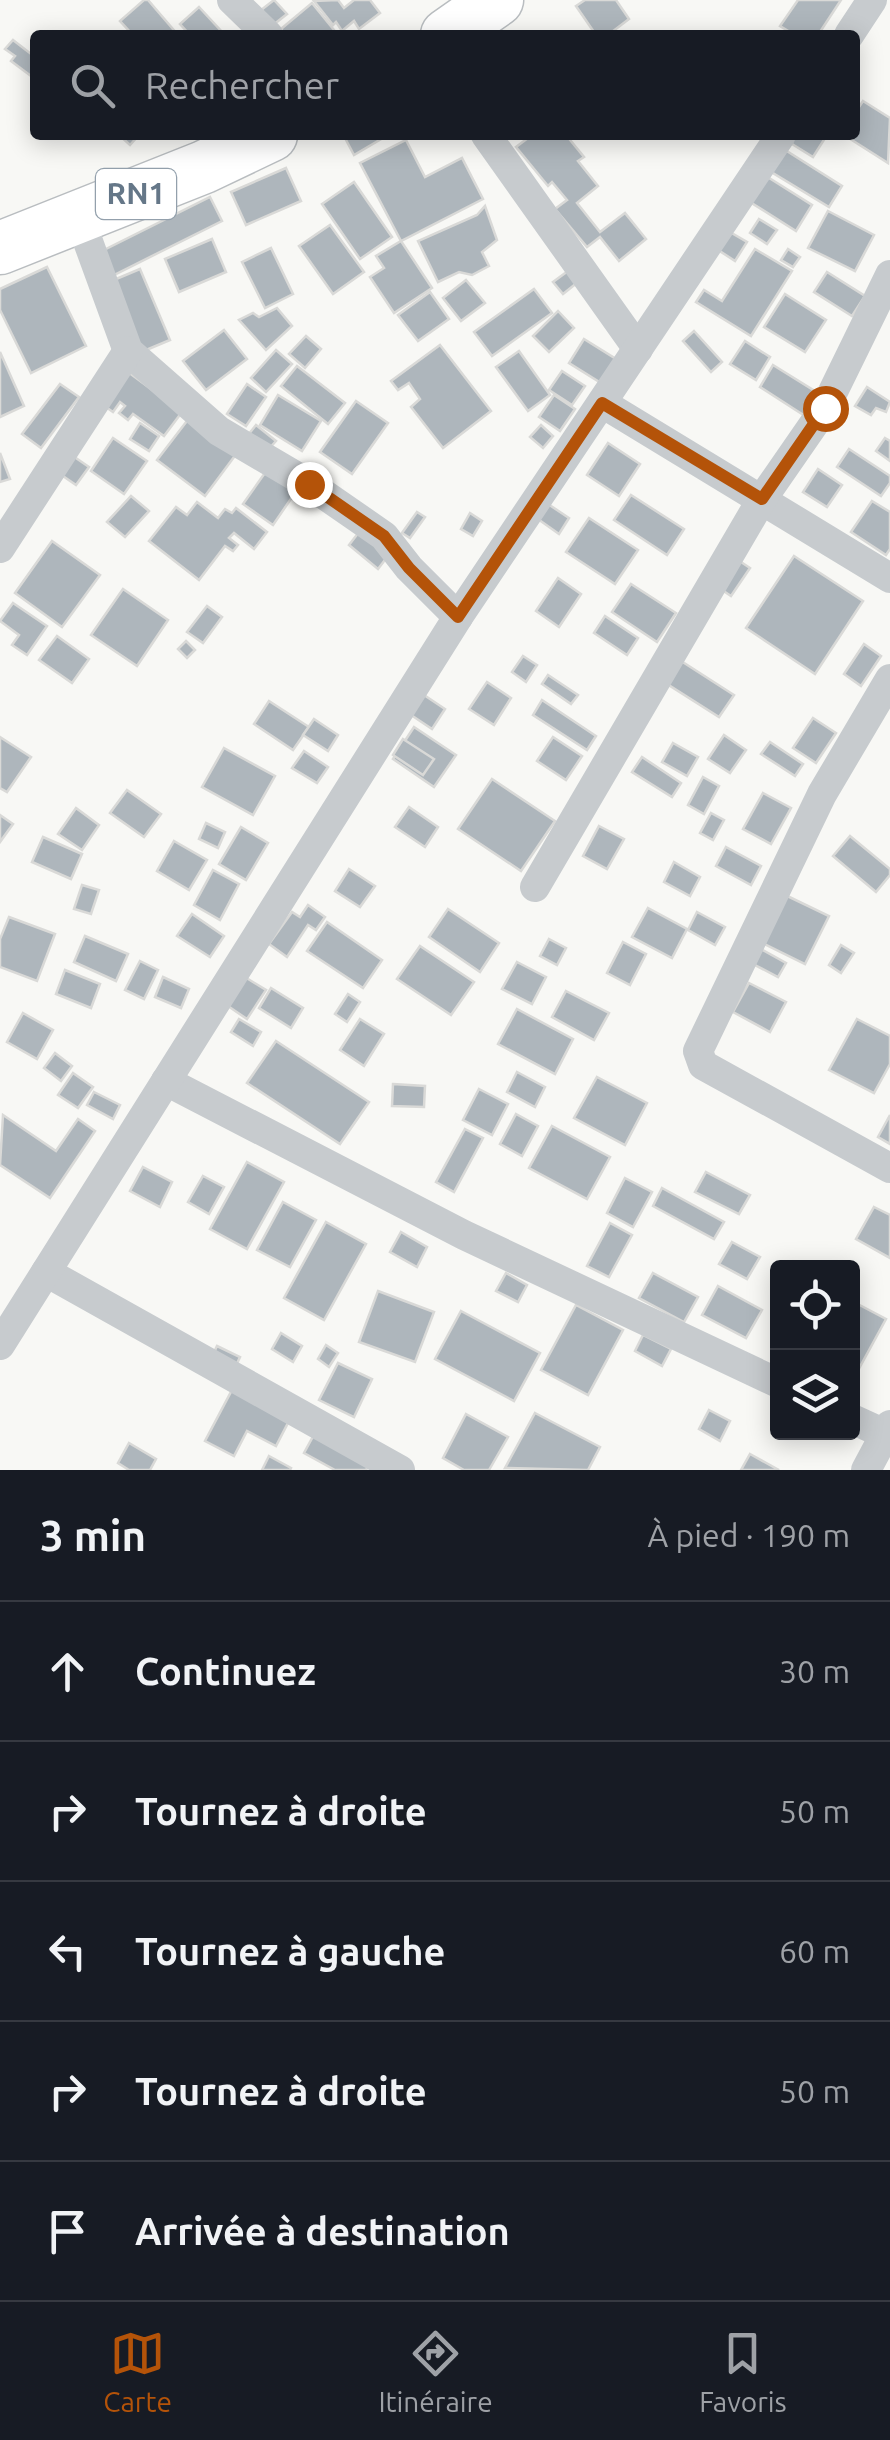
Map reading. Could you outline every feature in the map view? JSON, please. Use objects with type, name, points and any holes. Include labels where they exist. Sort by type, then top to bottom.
[{"type":"highway","points":[[454,30],[497,0]]},
{"type":"highway","name":"RN1","points":[[0,248],[204,167],[261,140]]},
{"type":"street","points":[[232,0],[263,30]]},
{"type":"street","points":[[851,30],[872,0]]},
{"type":"street","points":[[490,140],[638,349]]},
{"type":"street","points":[[0,1345],[458,617],[779,140]]},
{"type":"street","points":[[79,217],[128,351],[219,431],[309,484],[384,536],[409,568],[458,617]]},
{"type":"street","points":[[535,888],[762,499],[825,408],[890,274]]},
{"type":"street","points":[[0,548],[128,351]]},
{"type":"street","points":[[602,403],[890,578]]},
{"type":"street","points":[[890,679],[822,794],[698,1051],[703,1065],[890,1168]]},
{"type":"street","points":[[166,1081],[464,1235],[770,1380]]},
{"type":"street","points":[[46,1272],[400,1470]]},
{"type":"street","points":[[860,1421],[888,1430],[866,1470]]},
{"type":"building","points":[[148,0],[174,30],[128,30],[120,21]]},
{"type":"building","points":[[274,0],[287,14],[268,29],[256,14]]},
{"type":"building","points":[[338,0],[344,8],[354,0],[370,0],[380,13],[359,29],[354,21],[341,30],[314,1]]},
{"type":"building","points":[[585,0],[616,0],[629,19],[615,30],[593,30],[576,6]]},
{"type":"building","points":[[798,0],[841,0],[821,30],[787,30],[780,26]]},
{"type":"building","points":[[312,3],[334,30],[282,30]]},
{"type":"building","points":[[199,7],[220,30],[185,30],[180,24]]},
{"type":"building","points":[[13,40],[30,53],[30,75],[11,61],[15,56],[5,49]]},
{"type":"building","points":[[863,101],[890,118],[888,163],[852,140],[860,140]]},
{"type":"building","points":[[346,140],[380,140],[354,155]]},
{"type":"building","points":[[406,140],[425,177],[462,158],[483,199],[401,241],[360,163]]},
{"type":"building","points":[[525,140],[570,140],[584,157],[578,161],[598,186],[577,203],[600,232],[625,213],[646,239],[619,261],[600,237],[587,247],[555,209],[567,200],[552,182],[548,186],[516,147]]},
{"type":"building","points":[[786,140],[824,140],[813,157]]},
{"type":"building","points":[[782,148],[842,186],[829,207],[768,170]]},
{"type":"building","points":[[286,168],[301,201],[246,225],[231,192]]},
{"type":"building","points":[[766,176],[812,205],[796,231],[750,202]]},
{"type":"building","points":[[354,182],[392,237],[360,259],[322,204]]},
{"type":"building","points":[[210,197],[222,221],[114,275],[102,251]]},
{"type":"building","points":[[485,206],[497,240],[482,252],[489,266],[472,275],[459,272],[438,282],[418,241],[477,215]]},
{"type":"building","points":[[828,211],[874,235],[855,271],[808,248]]},
{"type":"building","points":[[759,219],[777,230],[767,244],[750,233]]},
{"type":"building","points":[[330,225],[364,272],[333,294],[299,246]]},
{"type":"building","points":[[723,228],[747,242],[735,261],[712,246]]},
{"type":"building","points":[[212,239],[226,272],[179,292],[165,259]]},
{"type":"building","points":[[401,241],[432,288],[394,313],[370,277],[384,268],[376,256]]},
{"type":"building","points":[[271,248],[293,294],[265,308],[242,262]]},
{"type":"building","points":[[755,249],[792,271],[751,336],[696,302],[704,290],[722,301]]},
{"type":"building","points":[[788,249],[800,257],[793,267],[781,260]]},
{"type":"building","points":[[47,267],[86,346],[31,373],[0,310],[0,289]]},
{"type":"building","points":[[140,269],[170,340],[139,353],[109,282]]},
{"type":"building","points":[[568,271],[578,282],[563,294],[553,282]]},
{"type":"building","points":[[827,272],[865,296],[852,316],[814,292]]},
{"type":"building","points":[[466,280],[485,303],[461,321],[443,298]]},
{"type":"building","points":[[534,289],[552,313],[492,356],[474,332]]},
{"type":"building","points":[[430,292],[449,319],[418,341],[398,315]]},
{"type":"building","points":[[785,294],[826,320],[805,352],[764,327]]},
{"type":"building","points":[[277,308],[292,326],[266,350],[239,320],[253,313],[259,317]]},
{"type":"building","points":[[558,311],[574,328],[549,352],[533,336]]},
{"type":"building","points":[[224,330],[247,359],[206,390],[183,361]]},
{"type":"building","points":[[694,331],[722,362],[711,372],[683,341]]},
{"type":"building","points":[[306,336],[321,349],[305,368],[289,354]]},
{"type":"building","points":[[584,339],[616,359],[601,383],[569,363]]},
{"type":"building","points":[[745,341],[770,357],[756,380],[730,364]]},
{"type":"building","points":[[440,345],[491,411],[443,448],[411,407],[420,399],[409,383],[398,390],[391,381]]},
{"type":"building","points":[[276,350],[292,364],[266,392],[251,378]]},
{"type":"building","points":[[519,351],[550,395],[528,411],[496,367]]},
{"type":"building","points":[[0,352],[24,406],[0,417]]},
{"type":"building","points":[[773,365],[818,393],[805,416],[760,387]]},
{"type":"building","points":[[297,366],[345,403],[328,424],[281,386]]},
{"type":"building","points":[[562,371],[585,386],[572,405],[549,390]]},
{"type":"building","points":[[128,372],[182,412],[164,436],[133,414],[128,420],[119,413],[125,406],[120,402],[113,412],[103,405]]},
{"type":"building","points":[[60,384],[79,397],[41,448],[22,434]]},
{"type":"building","points":[[247,384],[266,397],[246,426],[227,414]]},
{"type":"building","points":[[867,387],[890,402],[886,412],[876,408],[871,415],[855,406]]},
{"type":"building","points":[[278,395],[321,421],[302,451],[260,425]]},
{"type":"building","points":[[554,395],[575,409],[560,431],[539,417]]},
{"type":"building","points":[[356,401],[388,423],[352,474],[320,452]]},
{"type":"building","points":[[190,417],[237,453],[205,496],[157,460]]},
{"type":"building","points":[[140,423],[159,436],[149,451],[130,439]]},
{"type":"building","points":[[256,425],[276,441],[267,451],[248,435]]},
{"type":"building","points":[[541,425],[553,436],[543,448],[530,437]]},
{"type":"building","points":[[113,438],[147,461],[124,494],[91,471]]},
{"type":"building","points":[[885,438],[890,441],[890,461],[876,451]]},
{"type":"building","points":[[608,443],[640,464],[619,496],[587,475]]},
{"type":"building","points":[[849,449],[890,476],[881,496],[837,467]]},
{"type":"building","points":[[0,453],[10,479],[0,482]]},
{"type":"building","points":[[73,456],[89,467],[76,485],[60,474]]},
{"type":"building","points":[[818,469],[842,485],[827,507],[803,492]]},
{"type":"building","points":[[267,470],[297,490],[273,525],[243,504]]},
{"type":"building","points":[[631,495],[684,529],[667,555],[614,520]]},
{"type":"building","points":[[131,496],[149,511],[125,537],[107,522]]},
{"type":"building","points":[[872,501],[890,512],[890,549],[886,555],[851,532]]},
{"type":"building","points":[[197,502],[218,518],[225,509],[232,513],[236,508],[267,532],[254,549],[234,533],[229,538],[238,545],[233,551],[225,546],[199,580],[149,541],[176,507],[187,515]]},
{"type":"building","points":[[545,502],[569,518],[559,534],[535,517]]},
{"type":"building","points":[[417,512],[425,517],[410,538],[402,533]]},
{"type":"building","points":[[470,513],[482,521],[473,536],[461,529]]},
{"type":"building","points":[[589,518],[638,550],[615,584],[566,552]]},
{"type":"building","points":[[359,532],[388,556],[378,569],[349,545]]},
{"type":"building","points":[[52,541],[100,575],[62,627],[15,593]]},
{"type":"building","points":[[794,556],[863,601],[815,674],[746,628]]},
{"type":"building","points":[[735,558],[750,568],[731,596],[716,586]]},
{"type":"building","points":[[558,578],[581,594],[559,627],[536,611]]},
{"type":"building","points":[[631,584],[676,613],[657,642],[612,612]]},
{"type":"building","points":[[123,589],[168,620],[137,666],[91,635]]},
{"type":"building","points":[[13,603],[47,626],[27,655],[12,645],[19,635],[0,621]]},
{"type":"building","points":[[207,606],[222,617],[203,643],[187,632]]},
{"type":"building","points":[[605,616],[638,638],[627,655],[594,633]]},
{"type":"building","points":[[57,636],[89,659],[72,683],[39,660]]},
{"type":"building","points":[[186,641],[195,650],[187,658],[178,649]]},
{"type":"building","points":[[864,644],[881,656],[861,686],[844,674]]},
{"type":"building","points":[[523,656],[537,665],[526,682],[512,672]]},
{"type":"building","points":[[678,659],[734,695],[719,717],[664,682]]},
{"type":"building","points":[[548,675],[578,695],[571,704],[542,684]]},
{"type":"building","points":[[487,682],[511,698],[494,725],[469,709]]},
{"type":"building","points":[[424,695],[445,709],[432,729],[411,715]]},
{"type":"building","points":[[542,700],[596,736],[587,750],[533,715]]},
{"type":"building","points":[[269,701],[309,727],[293,750],[254,724]]},
{"type":"building","points":[[813,718],[836,733],[816,763],[793,748]]},
{"type":"building","points":[[314,719],[338,735],[328,751],[303,735]]},
{"type":"building","points":[[414,727],[456,755],[434,787],[393,759]]},
{"type":"building","points":[[724,735],[746,750],[730,773],[708,759]]},
{"type":"building","points":[[0,737],[31,757],[7,792],[0,788]]},
{"type":"building","points":[[553,737],[582,756],[566,780],[537,761]]},
{"type":"building","points":[[403,739],[434,759],[423,775],[393,755]]},
{"type":"building","points":[[770,742],[803,764],[795,776],[761,754]]},
{"type":"building","points":[[673,743],[698,757],[687,776],[662,762]]},
{"type":"building","points":[[224,748],[275,776],[253,815],[202,787]]},
{"type":"building","points":[[304,751],[328,767],[317,783],[292,768]]},
{"type":"building","points":[[642,757],[681,783],[672,797],[632,772]]},
{"type":"building","points":[[703,777],[719,786],[704,814],[688,805]]},
{"type":"building","points":[[492,779],[555,821],[521,871],[458,829]]},
{"type":"building","points":[[127,790],[161,814],[144,837],[110,813]]},
{"type":"building","points":[[763,793],[791,808],[771,844],[743,829]]},
{"type":"building","points":[[409,807],[438,827],[425,847],[395,827]]},
{"type":"building","points":[[76,808],[99,825],[82,850],[58,834]]},
{"type":"building","points":[[711,813],[724,820],[713,840],[700,833]]},
{"type":"building","points":[[0,815],[13,824],[0,842]]},
{"type":"building","points":[[206,823],[225,832],[218,848],[199,839]]},
{"type":"building","points":[[599,826],[624,839],[607,869],[583,856]]},
{"type":"building","points":[[241,827],[268,843],[246,880],[219,864]]},
{"type":"building","points":[[850,836],[890,869],[890,875],[876,892],[833,856]]},
{"type":"building","points":[[43,837],[82,854],[71,879],[32,862]]},
{"type":"building","points":[[174,841],[207,860],[189,890],[157,871]]},
{"type":"building","points":[[726,847],[761,866],[751,885],[716,866]]},
{"type":"building","points":[[674,862],[700,877],[690,896],[664,882]]},
{"type":"building","points":[[349,869],[375,886],[360,907],[335,891]]},
{"type":"building","points":[[213,870],[239,884],[220,920],[194,905]]},
{"type":"building","points":[[82,885],[99,890],[91,914],[74,909]]},
{"type":"building","points":[[779,892],[829,916],[805,964],[756,940]]},
{"type":"building","points":[[308,905],[325,917],[316,930],[308,925],[287,957],[269,944],[292,912],[300,917]]},
{"type":"building","points":[[648,908],[687,929],[672,958],[632,937]]},
{"type":"building","points":[[448,909],[499,943],[480,972],[429,937]]},
{"type":"building","points":[[697,912],[725,927],[715,945],[688,930]]},
{"type":"building","points":[[192,914],[224,936],[210,957],[177,936]]},
{"type":"building","points":[[9,917],[55,934],[37,981],[0,967],[0,939]]},
{"type":"building","points":[[327,922],[382,960],[363,988],[307,951]]},
{"type":"building","points":[[85,936],[128,954],[116,981],[74,962]]},
{"type":"building","points":[[549,939],[566,948],[557,965],[540,956]]},
{"type":"building","points":[[623,942],[646,954],[630,985],[607,973]]},
{"type":"building","points":[[841,945],[854,953],[841,973],[829,965]]},
{"type":"building","points":[[420,946],[474,982],[451,1015],[397,979]]},
{"type":"building","points":[[759,948],[786,963],[778,977],[751,963]]},
{"type":"building","points":[[140,961],[158,970],[144,999],[125,990]]},
{"type":"building","points":[[517,962],[546,977],[532,1004],[502,989]]},
{"type":"building","points":[[65,970],[100,984],[91,1008],[56,994]]},
{"type":"building","points":[[240,974],[266,990],[247,1019],[222,1002]]},
{"type":"building","points":[[163,977],[189,989],[181,1008],[155,997]]},
{"type":"building","points":[[749,983],[786,1002],[770,1032],[733,1012]]},
{"type":"building","points":[[271,988],[303,1008],[291,1028],[259,1008]]},
{"type":"building","points":[[566,991],[609,1013],[594,1040],[552,1017]]},
{"type":"building","points":[[348,994],[360,1002],[347,1022],[335,1014]]},
{"type":"building","points":[[517,1009],[573,1039],[555,1074],[498,1044]]},
{"type":"building","points":[[23,1013],[53,1030],[37,1059],[7,1042]]},
{"type":"building","points":[[239,1019],[261,1032],[253,1046],[231,1032]]},
{"type":"building","points":[[360,1019],[384,1034],[364,1066],[340,1050]]},
{"type":"building","points":[[857,1019],[890,1036],[890,1064],[874,1093],[829,1070]]},
{"type":"building","points":[[276,1041],[369,1102],[340,1144],[247,1083]]},
{"type":"building","points":[[55,1053],[72,1066],[61,1081],[44,1068]]},
{"type":"building","points":[[517,1072],[545,1087],[535,1107],[507,1092]]},
{"type":"building","points":[[73,1073],[93,1087],[78,1108],[58,1095]]},
{"type":"building","points":[[597,1077],[647,1103],[625,1145],[574,1118]]},
{"type":"building","points":[[393,1084],[425,1086],[424,1107],[392,1106]]},
{"type":"building","points":[[479,1089],[508,1104],[492,1135],[463,1120]]},
{"type":"building","points":[[94,1092],[120,1105],[113,1119],[87,1105]]},
{"type":"building","points":[[516,1114],[538,1126],[522,1156],[500,1144]]},
{"type":"building","points":[[3,1115],[56,1151],[78,1119],[95,1131],[50,1198],[0,1165]]},
{"type":"building","points":[[890,1115],[890,1144],[878,1137]]},
{"type":"building","points":[[552,1126],[610,1157],[587,1199],[529,1168]]},
{"type":"building","points":[[465,1129],[483,1138],[454,1192],[436,1182]]},
{"type":"building","points":[[247,1162],[284,1182],[247,1249],[210,1229]]},
{"type":"building","points":[[143,1167],[172,1182],[160,1207],[130,1191]]},
{"type":"building","points":[[706,1172],[750,1195],[739,1214],[695,1192]]},
{"type":"building","points":[[203,1176],[224,1187],[209,1214],[188,1202]]},
{"type":"building","points":[[625,1178],[652,1192],[633,1227],[607,1213]]},
{"type":"building","points":[[662,1188],[724,1222],[714,1239],[653,1206]]},
{"type":"building","points":[[283,1202],[316,1220],[290,1267],[257,1250]]},
{"type":"building","points":[[874,1207],[890,1215],[890,1258],[856,1239]]},
{"type":"building","points":[[326,1222],[366,1244],[324,1320],[284,1298]]},
{"type":"building","points":[[610,1223],[632,1235],[609,1277],[587,1266]]},
{"type":"building","points":[[401,1232],[427,1247],[417,1267],[390,1252]]},
{"type":"building","points":[[732,1242],[760,1257],[747,1279],[719,1264]]},
{"type":"building","points":[[506,1273],[527,1285],[518,1302],[496,1291]]},
{"type":"building","points":[[653,1273],[698,1297],[684,1322],[639,1298]]},
{"type":"building","points":[[718,1286],[762,1310],[746,1338],[702,1315]]},
{"type":"building","points":[[378,1291],[434,1312],[415,1362],[359,1342]]},
{"type":"building","points":[[576,1305],[623,1330],[588,1395],[541,1370]]},
{"type":"building","points":[[860,1305],[886,1319],[860,1367]]},
{"type":"building","points":[[461,1311],[540,1353],[514,1401],[435,1359]]},
{"type":"building","points":[[281,1333],[302,1346],[293,1362],[272,1349]]},
{"type":"building","points":[[643,1335],[671,1349],[662,1366],[635,1351]]},
{"type":"building","points":[[326,1345],[338,1353],[329,1367],[318,1359]]},
{"type":"building","points":[[217,1346],[240,1357],[233,1372],[210,1361]]},
{"type":"building","points":[[338,1363],[372,1379],[354,1417],[319,1400]]},
{"type":"building","points":[[232,1390],[290,1419],[276,1446],[247,1431],[234,1456],[205,1441]]},
{"type":"building","points":[[709,1410],[730,1421],[720,1441],[699,1429]]},
{"type":"building","points":[[535,1413],[600,1447],[588,1470],[505,1468]]},
{"type":"building","points":[[466,1414],[508,1437],[489,1470],[464,1470],[443,1458]]},
{"type":"building","points":[[316,1431],[371,1461],[366,1470],[335,1470],[304,1453]]},
{"type":"building","points":[[129,1443],[156,1459],[150,1470],[129,1470],[118,1463]]},
{"type":"building","points":[[750,1454],[779,1470],[741,1470]]},
{"type":"building","points":[[269,1456],[291,1468],[290,1470],[262,1470]]},
{"type":"route","points":[[309,484],[384,536],[409,568],[458,617],[602,403],[762,499],[825,408]]}]
